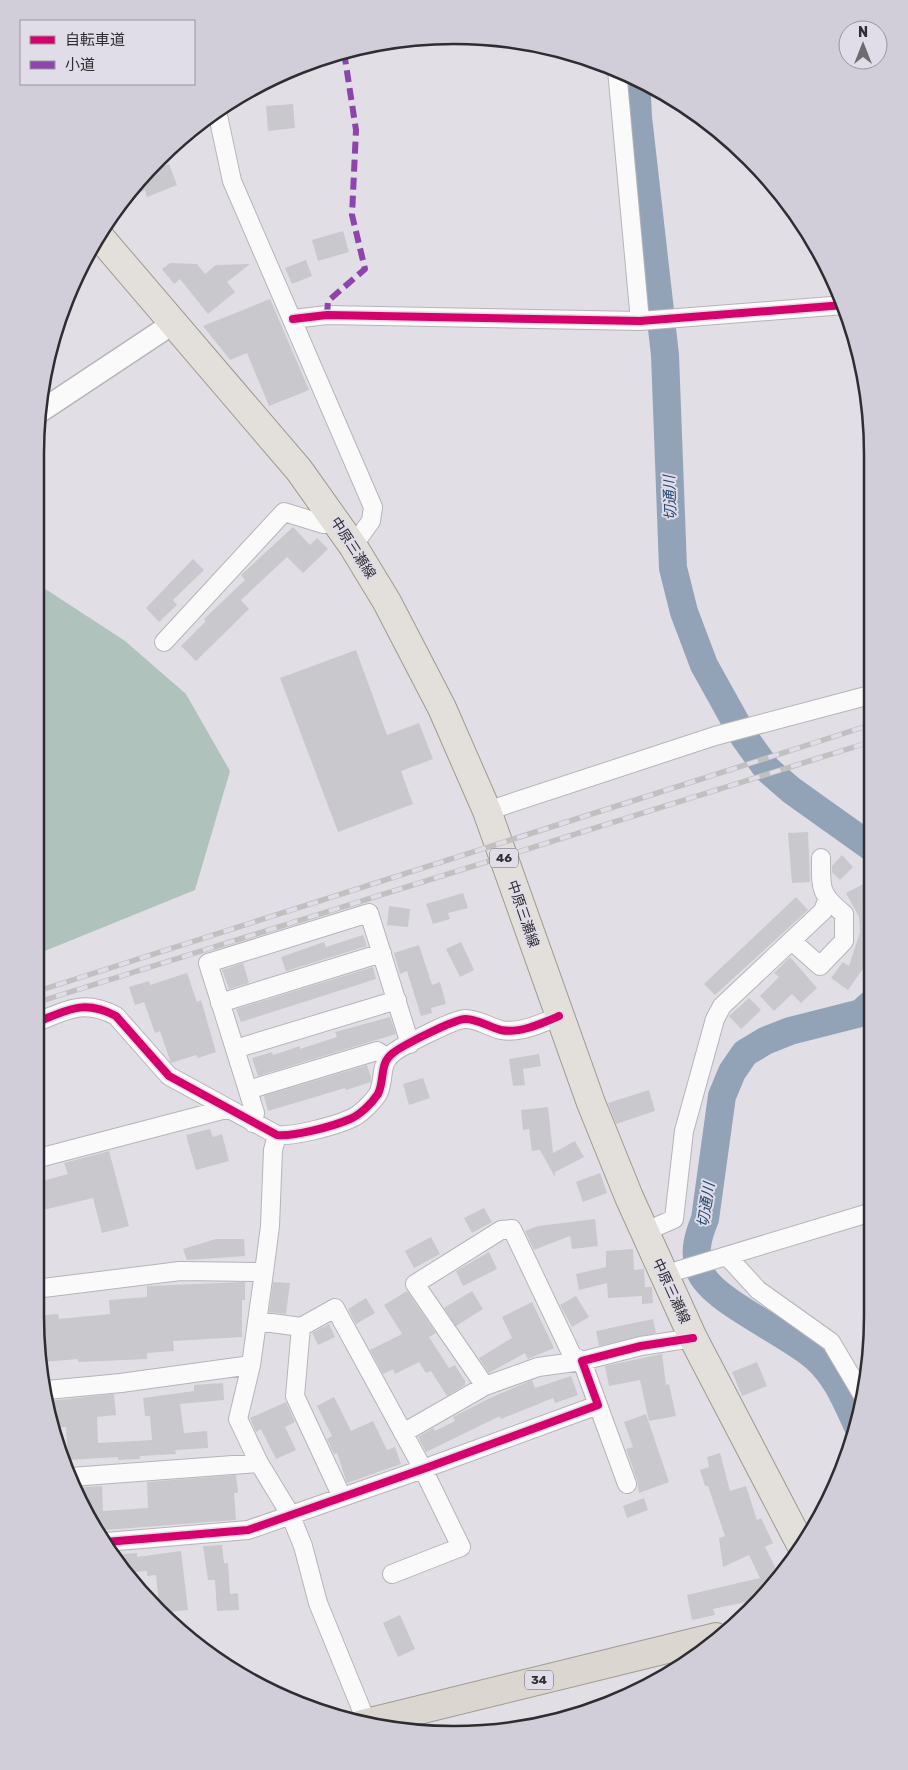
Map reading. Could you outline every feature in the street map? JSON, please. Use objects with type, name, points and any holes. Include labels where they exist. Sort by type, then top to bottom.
[{"type":"highway","name":"34","points":[[399,1722],[707,1638]]},
{"type":"main road","name":"中原三瀬線","points":[[104,242],[172,324],[299,470],[353,546],[387,602],[442,708],[487,811],[591,1103],[644,1232],[694,1338],[798,1539]]},
{"type":"street","points":[[618,78],[640,321]]},
{"type":"street","points":[[219,118],[232,181],[373,507],[371,521],[353,546]]},
{"type":"street","points":[[293,319],[327,315],[640,321],[836,306]]},
{"type":"street","points":[[46,407],[172,324]]},
{"type":"street","points":[[164,642],[284,512],[323,524],[336,522]]},
{"type":"street","points":[[487,811],[715,736],[773,719],[864,696]]},
{"type":"street","points":[[793,942],[820,966],[844,941],[844,914],[828,900],[821,885],[821,858]]},
{"type":"street","points":[[644,1232],[674,1220],[684,1131],[715,1019],[722,1006],[793,942],[824,911],[828,900]]},
{"type":"street","points":[[253,1123],[255,1113],[208,963],[369,913],[410,1044]]},
{"type":"street","points":[[220,1003],[382,953]]},
{"type":"street","points":[[235,1049],[397,1000]]},
{"type":"street","points":[[44,1019],[78,1006],[106,1011],[116,1016],[169,1076],[253,1123],[277,1135],[288,1136],[351,1119],[377,1096],[381,1086],[383,1066],[388,1058],[410,1044],[456,1021],[464,1019],[512,1031],[559,1016]]},
{"type":"street","points":[[248,1090],[377,1051],[388,1058]]},
{"type":"street","points":[[44,1157],[226,1109]]},
{"type":"street","points":[[277,1135],[273,1150],[270,1226],[264,1272],[251,1365],[238,1419],[259,1463],[290,1514],[303,1546],[318,1603],[361,1715]]},
{"type":"street","points":[[663,1275],[864,1214]]},
{"type":"street","points":[[485,1386],[415,1284],[501,1230],[512,1230],[572,1355],[582,1361],[628,1484]]},
{"type":"street","points":[[727,1256],[758,1290],[831,1342],[858,1387]]},
{"type":"street","points":[[44,1288],[180,1271],[264,1272]]},
{"type":"street","points":[[257,1321],[301,1328],[335,1308],[403,1433],[461,1547],[392,1574]]},
{"type":"street","points":[[301,1328],[295,1396],[342,1497]]},
{"type":"street","points":[[403,1433],[485,1386],[538,1367],[582,1361],[641,1346],[694,1338]]},
{"type":"street","points":[[51,1390],[122,1383],[251,1365]]},
{"type":"street","points":[[111,1542],[248,1530],[598,1405]]},
{"type":"street","points":[[77,1477],[259,1463]]},
{"type":"green space","points":[[44,589],[125,641],[186,694],[230,771],[195,890],[44,951]]},
{"type":"building","points":[[293,104],[295,128],[268,131],[266,106]]},
{"type":"building","points":[[169,164],[177,185],[147,197],[145,190],[138,194],[146,184],[161,167]]},
{"type":"building","points":[[343,231],[349,252],[318,261],[312,240]]},
{"type":"building","points":[[306,260],[312,276],[292,284],[285,268]]},
{"type":"building","points":[[170,263],[197,264],[205,274],[216,265],[250,264],[227,282],[235,292],[208,314],[180,279],[174,284],[162,269]]},
{"type":"building","points":[[270,299],[309,390],[269,406],[247,353],[230,360],[203,326]]},
{"type":"building","points":[[293,527],[310,545],[317,538],[328,549],[303,573],[287,557],[241,600],[249,609],[196,661],[181,646],[206,621],[204,619],[245,580],[241,575]]},
{"type":"building","points":[[193,559],[204,570],[173,600],[177,605],[159,622],[146,608]]},
{"type":"building","points":[[356,650],[387,735],[419,723],[433,759],[401,771],[413,804],[338,832],[280,678]]},
{"type":"building","points":[[808,832],[810,882],[792,883],[788,833]]},
{"type":"building","points":[[842,855],[853,867],[840,880],[832,872],[832,866]]},
{"type":"building","points":[[864,884],[864,967],[848,990],[831,978],[843,962],[849,966],[860,932],[859,917],[846,893]]},
{"type":"building","points":[[463,893],[468,908],[448,913],[450,919],[433,924],[426,904]]},
{"type":"building","points":[[796,897],[808,910],[715,995],[704,984]]},
{"type":"building","points":[[389,906],[410,909],[408,927],[387,925]]},
{"type":"building","points":[[363,935],[367,946],[286,971],[281,957],[324,942],[326,947]]},
{"type":"building","points":[[461,942],[474,970],[460,977],[446,949]]},
{"type":"building","points":[[419,945],[432,985],[440,982],[446,1004],[431,1008],[432,1013],[421,1016],[407,971],[400,974],[394,953]]},
{"type":"building","points":[[790,957],[817,988],[801,1003],[792,994],[774,1011],[760,996],[779,977],[774,973]]},
{"type":"building","points":[[243,963],[249,983],[229,989],[222,970]]},
{"type":"building","points":[[373,967],[376,979],[241,1022],[236,1009]]},
{"type":"building","points":[[187,973],[197,1002],[201,1000],[216,1052],[198,1058],[196,1055],[171,1063],[160,1031],[155,1033],[144,1002],[135,1005],[129,987],[149,981],[150,985]]},
{"type":"building","points":[[749,998],[761,1010],[741,1029],[729,1016]]},
{"type":"building","points":[[390,1017],[396,1034],[258,1076],[252,1058],[272,1052],[273,1055],[300,1046],[300,1049],[337,1037],[335,1032]]},
{"type":"building","points":[[539,1054],[541,1066],[523,1069],[525,1085],[513,1086],[509,1059]]},
{"type":"building","points":[[367,1065],[371,1082],[268,1111],[264,1096]]},
{"type":"building","points":[[423,1078],[430,1098],[409,1105],[403,1084]]},
{"type":"building","points":[[649,1090],[655,1111],[616,1124],[608,1103]]},
{"type":"building","points":[[548,1107],[553,1153],[575,1141],[584,1157],[555,1172],[555,1177],[540,1150],[532,1151],[529,1129],[523,1130],[521,1110]]},
{"type":"building","points":[[210,1129],[213,1137],[222,1134],[229,1161],[196,1170],[186,1135]]},
{"type":"building","points":[[109,1151],[129,1226],[102,1233],[93,1198],[44,1210],[44,1181],[68,1174],[64,1163]]},
{"type":"building","points":[[600,1173],[607,1193],[583,1202],[576,1182]]},
{"type":"building","points":[[484,1208],[492,1222],[472,1233],[464,1218]]},
{"type":"building","points":[[595,1219],[598,1246],[572,1249],[570,1236],[534,1250],[525,1231],[538,1226]]},
{"type":"building","points":[[431,1237],[440,1254],[414,1268],[405,1251]]},
{"type":"building","points":[[216,1239],[244,1239],[245,1256],[187,1260],[183,1249]]},
{"type":"building","points":[[633,1249],[634,1270],[644,1269],[645,1287],[652,1287],[653,1303],[642,1304],[642,1296],[608,1298],[607,1283],[579,1290],[576,1274],[606,1267],[606,1251]]},
{"type":"building","points":[[489,1252],[497,1269],[463,1286],[456,1271]]},
{"type":"building","points":[[245,1282],[245,1300],[242,1300],[242,1337],[173,1341],[174,1351],[147,1353],[147,1359],[78,1362],[78,1359],[46,1362],[44,1315],[58,1314],[59,1319],[110,1314],[109,1300],[147,1297],[147,1286]]},
{"type":"building","points":[[273,1282],[290,1283],[286,1314],[269,1312]]},
{"type":"building","points":[[407,1291],[436,1333],[429,1337],[449,1368],[455,1365],[465,1381],[465,1385],[447,1396],[431,1371],[426,1373],[419,1362],[395,1374],[393,1369],[383,1374],[370,1350],[402,1334],[384,1305]]},
{"type":"building","points":[[472,1291],[483,1309],[456,1326],[444,1308]]},
{"type":"building","points":[[576,1296],[589,1317],[572,1327],[560,1305]]},
{"type":"building","points":[[366,1298],[375,1313],[356,1324],[348,1309]]},
{"type":"building","points":[[532,1302],[554,1348],[528,1359],[525,1353],[489,1373],[479,1358],[512,1338],[502,1317]]},
{"type":"building","points":[[653,1319],[656,1333],[599,1346],[596,1331]]},
{"type":"building","points":[[329,1324],[335,1337],[318,1345],[312,1333]]},
{"type":"building","points":[[662,1354],[666,1385],[669,1384],[676,1416],[649,1421],[640,1380],[609,1386],[605,1366]]},
{"type":"building","points":[[757,1362],[767,1386],[742,1396],[732,1372]]},
{"type":"building","points":[[571,1376],[578,1395],[555,1403],[553,1398],[501,1419],[500,1416],[426,1452],[418,1437],[433,1428],[435,1431],[455,1421],[453,1417],[490,1398],[532,1380],[535,1388]]},
{"type":"building","points":[[223,1383],[224,1400],[180,1404],[184,1433],[207,1431],[208,1448],[175,1450],[176,1454],[140,1456],[140,1459],[118,1460],[118,1457],[70,1460],[68,1452],[66,1427],[60,1428],[53,1401],[114,1394],[116,1415],[97,1417],[98,1443],[152,1440],[150,1416],[145,1416],[143,1398],[194,1391],[194,1385]]},
{"type":"building","points":[[334,1397],[351,1431],[373,1421],[387,1450],[395,1447],[401,1464],[347,1483],[337,1453],[334,1454],[327,1439],[332,1436],[317,1406]]},
{"type":"building","points":[[286,1402],[295,1422],[285,1427],[296,1450],[276,1459],[261,1429],[256,1432],[250,1418]]},
{"type":"building","points":[[646,1414],[669,1482],[639,1493],[637,1480],[626,1449],[633,1447],[624,1422]]},
{"type":"building","points":[[720,1453],[730,1491],[746,1486],[757,1520],[761,1518],[773,1543],[765,1547],[776,1569],[748,1602],[713,1609],[715,1615],[692,1620],[687,1595],[760,1578],[749,1555],[723,1567],[719,1538],[725,1536],[708,1486],[705,1486],[700,1470],[709,1467],[707,1457]]},
{"type":"building","points":[[236,1475],[238,1493],[234,1493],[236,1520],[105,1530],[83,1490],[83,1487],[102,1486],[103,1511],[148,1508],[147,1482]]},
{"type":"building","points":[[644,1498],[648,1510],[627,1518],[623,1506]]},
{"type":"building","points":[[222,1545],[224,1563],[228,1563],[230,1594],[238,1593],[239,1610],[217,1611],[215,1580],[208,1580],[203,1546]]},
{"type":"building","points":[[181,1551],[188,1610],[170,1612],[158,1600],[156,1575],[147,1576],[147,1571],[134,1572],[121,1554],[137,1553],[137,1557]]},
{"type":"building","points":[[400,1615],[415,1649],[398,1657],[383,1623]]},
{"type":"waterway","name":"切通川","points":[[636,87],[638,117],[665,355],[673,568],[684,612],[704,665],[744,737],[767,769],[791,790],[864,842]]},
{"type":"waterway","name":"切通川","points":[[852,1414],[841,1391],[817,1359],[805,1349],[719,1294],[707,1282],[700,1271],[697,1251],[698,1238],[705,1219],[722,1096],[732,1072],[745,1053],[765,1041],[790,1031],[861,1013],[864,1010]]},
{"type":"railway","points":[[44,989],[864,727]]},
{"type":"railway","points":[[44,1000],[864,744]]},
{"type":"marked path","points":[[327,315],[328,301],[365,269],[352,215],[356,130],[345,59]]},
{"type":"cycle path","points":[[293,319],[327,315],[640,321],[836,306]]},
{"type":"cycle path","points":[[44,1020],[66,1011],[85,1007],[105,1011],[116,1016],[169,1076],[277,1135],[284,1135],[324,1128],[358,1115],[378,1094],[384,1067],[389,1057],[407,1044],[440,1028],[465,1019],[508,1031],[531,1027],[559,1016]]},
{"type":"cycle path","points":[[111,1542],[248,1530],[423,1469],[598,1405],[582,1361],[641,1346],[693,1338]]}]
